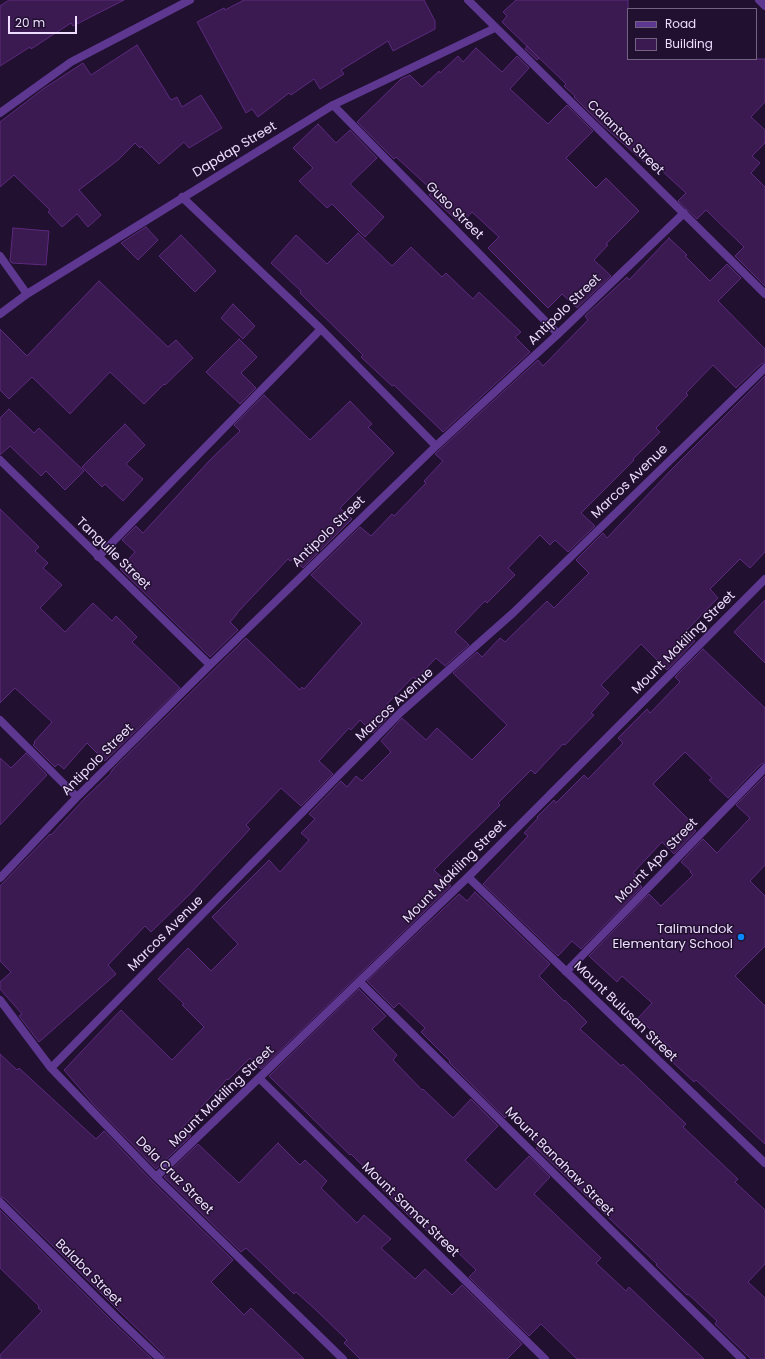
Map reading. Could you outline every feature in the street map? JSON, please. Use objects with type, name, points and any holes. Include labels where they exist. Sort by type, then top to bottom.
[{"type":"street","points":[[0,113],[71,62],[190,0]]},
{"type":"street","name":"Calantas Street","points":[[468,0],[765,294]]},
{"type":"street","points":[[759,0],[765,6]]},
{"type":"street","name":"Dapdap Street","points":[[0,314],[27,294],[333,105],[495,28]]},
{"type":"street","name":"Guso Street","points":[[333,105],[558,334]]},
{"type":"street","points":[[182,197],[321,329],[436,446]]},
{"type":"street","name":"Antipolo Street","points":[[0,878],[77,797],[210,665],[436,446],[558,334],[684,213]]},
{"type":"street","points":[[0,256],[27,294]]},
{"type":"street","points":[[98,557],[321,329]]},
{"type":"street","name":"Marcos Avenue","points":[[51,1068],[401,712],[513,613],[765,368]]},
{"type":"street","name":"Tanguile Street","points":[[0,460],[210,665]]},
{"type":"street","name":"Mount Makiling Street","points":[[156,1177],[468,877],[765,579]]},
{"type":"street","points":[[0,720],[77,797]]},
{"type":"street","name":"Mount Apo Street","points":[[566,972],[765,768]]},
{"type":"street","name":"Mount Bulusan Street","points":[[468,877],[765,1163]]},
{"type":"street","name":"Mount Banahaw Street","points":[[360,982],[742,1359]]},
{"type":"street","name":"Dela Cruz Street","points":[[0,1000],[51,1068],[156,1177],[343,1359]]},
{"type":"street","name":"Mount Samat Street","points":[[259,1078],[545,1359]]},
{"type":"street","name":"Balaba Street","points":[[0,1202],[160,1359]]},
{"type":"building","points":[[9,0],[124,0],[73,26],[71,23],[31,49],[30,47],[0,66],[0,6]]},
{"type":"building","points":[[244,0],[424,0],[435,21],[435,29],[393,51],[388,41],[341,70],[344,74],[320,89],[314,79],[291,95],[289,93],[258,117],[252,109],[246,113],[197,22],[224,8],[225,10]]},
{"type":"building","points":[[516,0],[628,0],[627,60],[765,59],[765,102],[751,117],[765,130],[765,143],[752,156],[760,163],[751,173],[765,187],[765,286],[735,256],[744,247],[706,210],[697,219],[678,201],[686,193],[648,158],[644,162],[601,124],[564,86],[566,84],[502,22],[507,16],[503,12]]},
{"type":"building","points":[[137,45],[171,100],[177,97],[182,107],[201,95],[222,128],[189,148],[184,142],[159,164],[141,146],[140,148],[135,143],[118,160],[79,190],[101,215],[88,227],[77,214],[62,227],[48,212],[50,210],[14,175],[0,187],[0,122],[43,89],[83,63],[91,75]]},
{"type":"building","points":[[527,46],[539,58],[537,60],[525,49]]},
{"type":"building","points":[[476,48],[502,72],[517,56],[529,68],[510,89],[548,124],[567,105],[593,131],[566,158],[596,188],[606,178],[639,211],[606,244],[608,245],[594,260],[611,276],[577,308],[562,294],[548,308],[488,248],[499,237],[472,212],[461,224],[429,195],[433,191],[396,157],[394,159],[357,122],[401,79],[410,75],[422,87],[458,56],[463,62]]},
{"type":"building","points":[[318,124],[336,143],[350,130],[377,158],[350,184],[384,217],[365,237],[332,204],[327,208],[299,181],[313,168],[293,148]]},
{"type":"building","points":[[146,227],[158,240],[138,260],[121,243]]},
{"type":"building","points":[[13,228],[49,231],[46,265],[12,263],[10,261]]},
{"type":"building","points":[[358,233],[392,266],[411,247],[442,277],[446,273],[473,299],[479,292],[521,332],[515,337],[530,352],[443,432],[394,385],[392,386],[361,357],[363,355],[300,293],[301,291],[271,263],[296,235],[327,264]]},
{"type":"building","points":[[181,235],[216,271],[195,292],[159,256]]},
{"type":"building","points":[[669,238],[687,255],[685,256],[710,281],[727,264],[741,278],[718,301],[765,349],[765,363],[761,364],[736,388],[713,365],[686,393],[688,395],[656,428],[660,432],[581,513],[595,526],[568,552],[555,540],[550,545],[540,535],[508,568],[515,575],[487,603],[485,601],[455,632],[469,645],[445,666],[436,658],[416,679],[413,677],[387,704],[394,711],[373,733],[360,720],[351,730],[349,728],[319,761],[333,774],[301,806],[281,788],[246,825],[250,829],[189,895],[151,932],[145,926],[108,965],[116,974],[39,1042],[19,1016],[22,1014],[0,989],[0,982],[11,972],[0,961],[0,886],[110,774],[113,769],[246,638],[300,690],[302,687],[304,689],[362,623],[311,575],[360,527],[371,536],[392,514],[394,516],[426,483],[424,481],[443,461],[435,454],[538,360],[543,366],[588,320],[585,316],[627,277],[629,280]]},
{"type":"building","points":[[99,281],[168,347],[176,340],[193,358],[144,404],[110,372],[70,414],[32,377],[9,399],[0,390],[0,329],[27,356]]},
{"type":"building","points":[[233,304],[255,326],[243,339],[221,318]]},
{"type":"building","points":[[239,339],[257,357],[241,373],[256,388],[240,404],[206,372]]},
{"type":"building","points":[[765,376],[765,552],[750,568],[740,559],[710,589],[718,598],[685,632],[695,641],[667,670],[641,644],[601,685],[609,693],[591,713],[594,715],[565,745],[563,744],[535,774],[531,770],[498,803],[500,805],[434,870],[451,886],[261,1069],[250,1058],[228,1080],[227,1079],[182,1128],[191,1136],[156,1169],[94,1105],[64,1070],[121,1010],[172,1060],[204,1027],[182,1005],[184,1004],[158,979],[188,948],[211,971],[238,944],[212,917],[269,860],[280,872],[309,840],[301,833],[315,819],[309,814],[341,781],[347,787],[356,776],[362,781],[391,752],[381,741],[402,718],[426,740],[437,728],[472,760],[507,725],[453,673],[477,652],[482,657],[500,638],[505,642],[547,601],[554,608],[589,573],[576,560],[603,533],[607,538],[671,470]]},
{"type":"building","points":[[264,395],[310,440],[350,401],[372,424],[368,427],[394,453],[340,508],[352,519],[303,568],[293,559],[290,561],[288,559],[237,613],[230,622],[238,630],[210,657],[120,569],[135,552],[122,540],[136,526],[143,533],[210,460],[240,431],[234,425]]},
{"type":"building","points":[[9,409],[34,433],[39,428],[84,471],[65,490],[46,471],[41,476],[10,446],[0,455],[0,418]]},
{"type":"building","points":[[125,424],[145,445],[126,464],[143,479],[123,501],[105,484],[102,487],[82,467]]},
{"type":"building","points":[[0,509],[39,547],[35,551],[48,563],[43,568],[62,585],[40,608],[65,632],[93,603],[112,621],[116,616],[137,637],[132,642],[180,688],[105,761],[87,743],[64,769],[58,764],[55,767],[33,745],[52,722],[15,688],[0,703]]},
{"type":"building","points":[[765,600],[765,663],[734,632]]},
{"type":"building","points":[[703,649],[765,708],[765,763],[761,764],[728,798],[709,780],[712,778],[685,752],[653,784],[691,822],[689,825],[696,831],[674,854],[662,842],[633,873],[636,875],[633,878],[642,887],[581,949],[572,941],[558,956],[483,884],[528,836],[524,833],[538,818],[537,817],[554,800],[556,803],[584,775],[588,779],[623,743],[618,738],[647,709],[650,713],[680,682],[675,677]]},
{"type":"building","points":[[26,753],[47,775],[0,825],[0,758],[11,768]]},
{"type":"building","points":[[765,776],[765,865],[750,881],[765,896],[765,946],[735,976],[765,1006],[765,1144],[696,1080],[694,1082],[666,1056],[672,1049],[638,1018],[652,1003],[622,976],[617,982],[589,956],[649,894],[661,906],[693,875],[690,872],[691,871],[681,862],[703,839],[717,853],[750,818],[736,805]]},
{"type":"building","points":[[475,892],[550,964],[539,976],[587,1022],[580,1029],[621,1066],[623,1064],[686,1124],[683,1127],[738,1179],[735,1182],[765,1210],[765,1264],[748,1282],[765,1298],[765,1359],[751,1359],[715,1324],[717,1321],[688,1294],[687,1295],[656,1265],[657,1264],[536,1148],[539,1146],[508,1115],[505,1118],[449,1062],[450,1061],[421,1032],[425,1028],[399,1003],[394,1008],[367,981],[459,894],[467,901]]},
{"type":"building","points":[[359,989],[386,1016],[372,1029],[397,1055],[393,1060],[422,1090],[423,1089],[453,1118],[471,1099],[498,1126],[465,1160],[496,1190],[529,1156],[550,1177],[534,1194],[601,1258],[596,1263],[626,1291],[629,1287],[704,1359],[577,1359],[541,1324],[529,1336],[469,1277],[476,1270],[446,1241],[442,1245],[412,1217],[411,1218],[379,1186],[381,1184],[351,1154],[350,1155],[269,1076]]},
{"type":"building","points":[[0,1054],[17,1070],[19,1068],[96,1139],[104,1131],[152,1181],[233,1260],[211,1282],[244,1315],[251,1308],[304,1359],[165,1359],[164,1355],[4,1198],[0,1197]]},
{"type":"building","points":[[278,1143],[300,1165],[305,1160],[327,1181],[321,1188],[357,1223],[364,1215],[391,1239],[381,1248],[415,1279],[425,1269],[452,1295],[462,1285],[522,1344],[507,1359],[360,1359],[344,1343],[347,1340],[316,1310],[296,1292],[294,1294],[246,1248],[241,1252],[164,1177],[198,1144],[239,1183]]},
{"type":"building","points":[[0,1210],[152,1359],[0,1359],[0,1355],[42,1311],[38,1308],[39,1306],[0,1268]]},
{"type":"place","name":"Talimundok Elementary School","points":[[741,937]]}]
